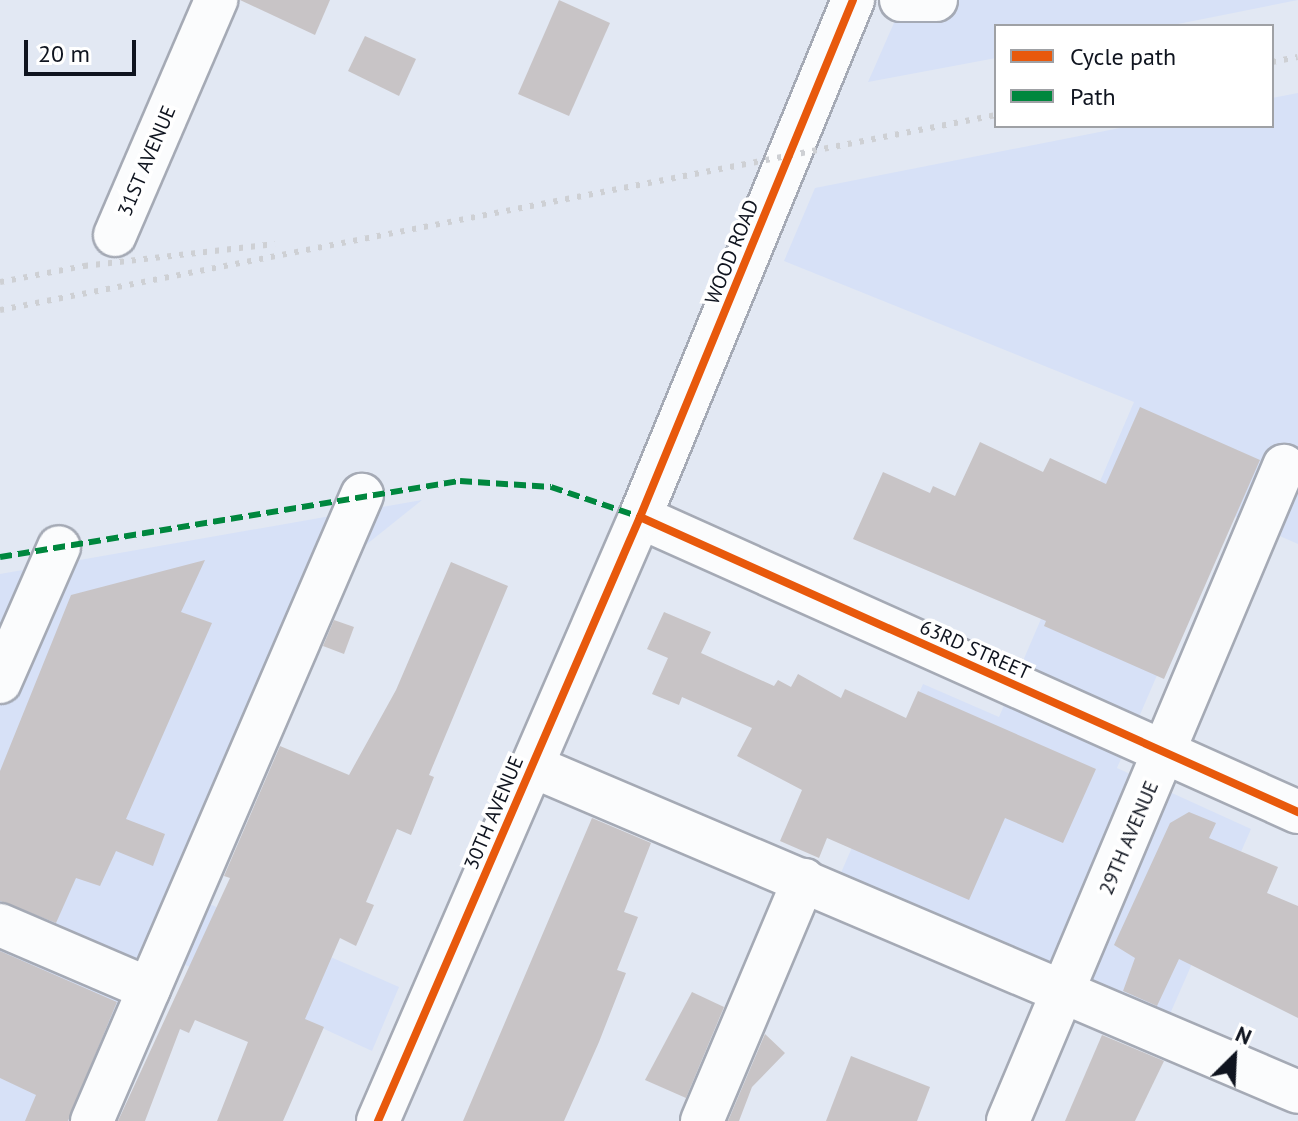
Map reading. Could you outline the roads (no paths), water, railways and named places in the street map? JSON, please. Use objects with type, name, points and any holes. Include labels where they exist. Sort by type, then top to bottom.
[{"type":"street","name":"31ST AVENUE","points":[[115,235],[216,0]]},
{"type":"street","name":"WOOD ROAD","points":[[640,517],[853,0]]},
{"type":"street","points":[[901,0],[936,0]]},
{"type":"street","name":"29TH AVENUE","points":[[1008,1121],[1284,466]]},
{"type":"street","points":[[92,1121],[362,495]]},
{"type":"street","name":"63RD STREET","points":[[640,517],[1298,812]]},
{"type":"street","name":"30TH AVENUE","points":[[378,1121],[640,517]]},
{"type":"street","points":[[0,682],[59,547]]},
{"type":"street","points":[[532,766],[1298,1092]]},
{"type":"street","points":[[702,1121],[804,880]]},
{"type":"street","points":[[0,925],[149,989]]},
{"type":"railway","points":[[1274,62],[1298,57]]},
{"type":"railway","points":[[0,310],[994,115]]},
{"type":"railway","points":[[0,282],[84,266],[275,244]]}]
